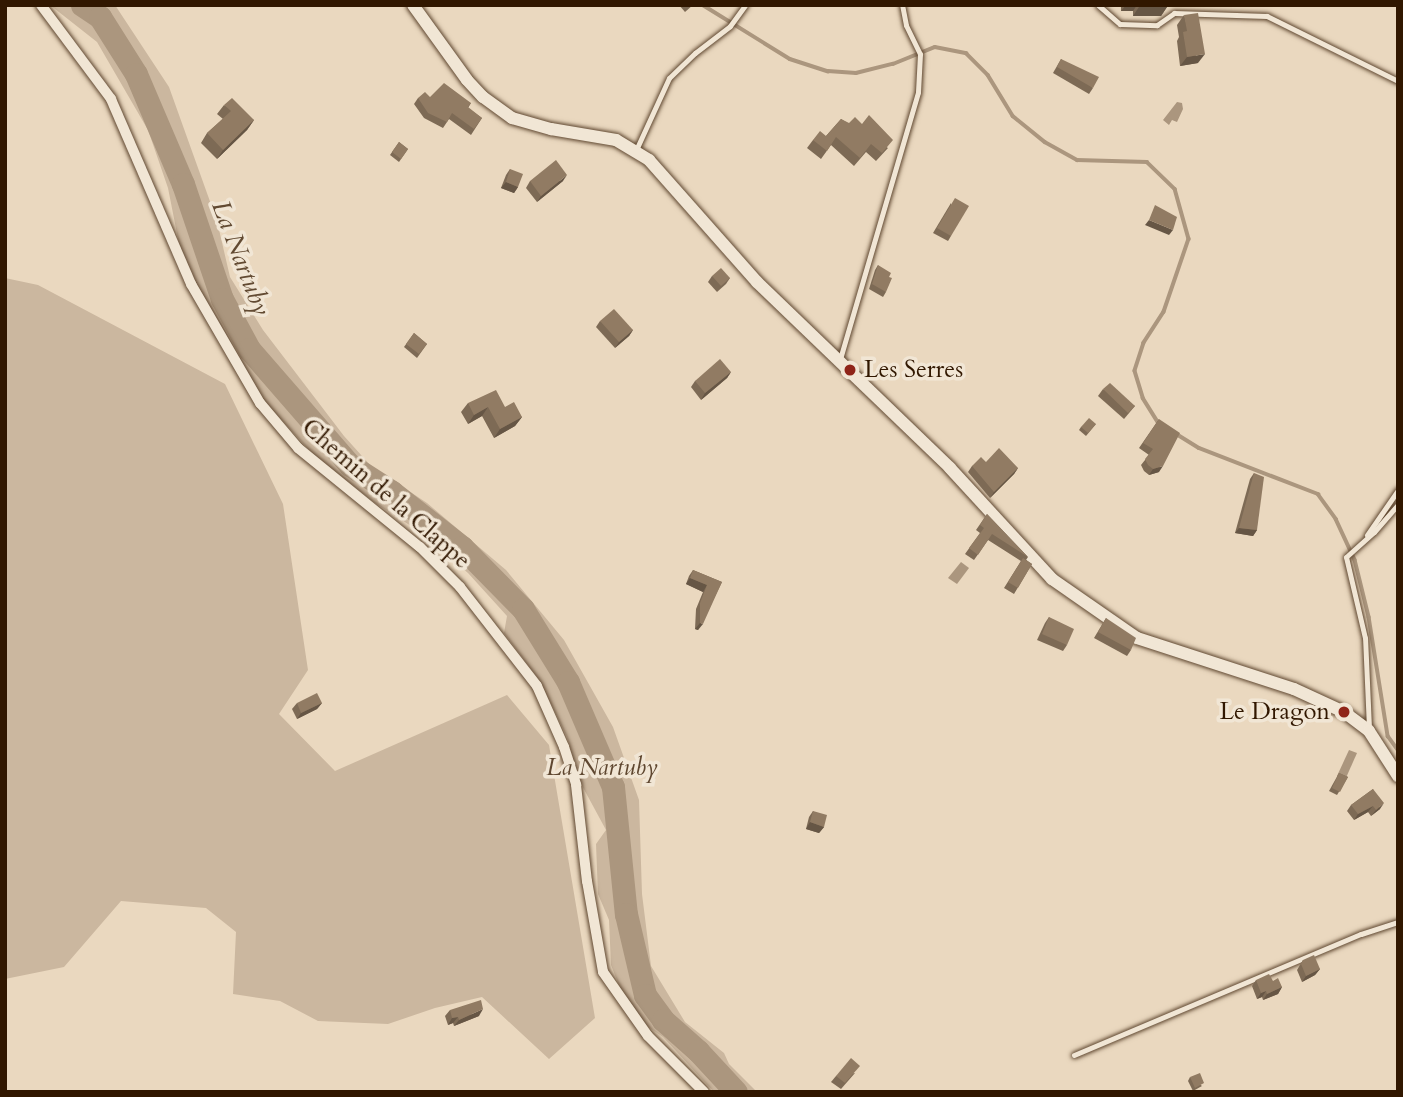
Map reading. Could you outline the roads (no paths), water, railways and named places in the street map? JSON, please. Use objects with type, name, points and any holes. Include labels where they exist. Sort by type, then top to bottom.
[{"type":"street","name":"Chemin de la Clappe","points":[[41,5],[111,99],[191,284],[260,403],[298,448],[420,547],[460,587],[537,685],[564,747],[576,785],[587,881],[603,972],[648,1036],[704,1092]]},
{"type":"street","points":[[413,5],[467,80],[483,97],[512,118],[551,129],[616,140],[649,160],[757,282],[840,359],[950,468],[1052,579],[1137,638],[1294,689],[1344,712],[1369,731],[1398,776]]},
{"type":"lane","points":[[636,150],[669,78],[695,53],[730,26],[745,5]]},
{"type":"lane","points":[[840,359],[918,92],[920,54],[906,25],[902,5]]},
{"type":"lane","points":[[1098,5],[1120,24],[1157,25],[1174,13],[1267,16],[1398,81]]},
{"type":"lane","points":[[1361,544],[1398,490]]},
{"type":"lane","points":[[1369,731],[1365,638],[1346,557],[1398,504]]},
{"type":"lane","points":[[1074,1055],[1348,939],[1398,922]]},
{"type":"waterway","name":"La Nartuby","points":[[82,5],[100,17],[136,74],[183,184],[222,299],[249,349],[350,465],[392,492],[462,547],[523,609],[568,682],[613,787],[626,914],[645,995],[663,1020],[698,1051],[736,1092]]},
{"type":"waterway","points":[[703,5],[790,59],[828,71],[856,73],[893,64],[935,47],[966,53],[988,75],[1013,116],[1045,142],[1077,160],[1147,162],[1175,189],[1189,239],[1164,312],[1144,343],[1135,371],[1143,398],[1159,424]]},
{"type":"waterway","points":[[1175,433],[1199,448],[1318,494],[1336,519],[1355,560],[1369,617],[1388,736],[1398,750]]},
{"type":"place","name":"Les Serres","points":[[850,370]]},
{"type":"place","name":"Le Dragon","points":[[1344,712]]}]
